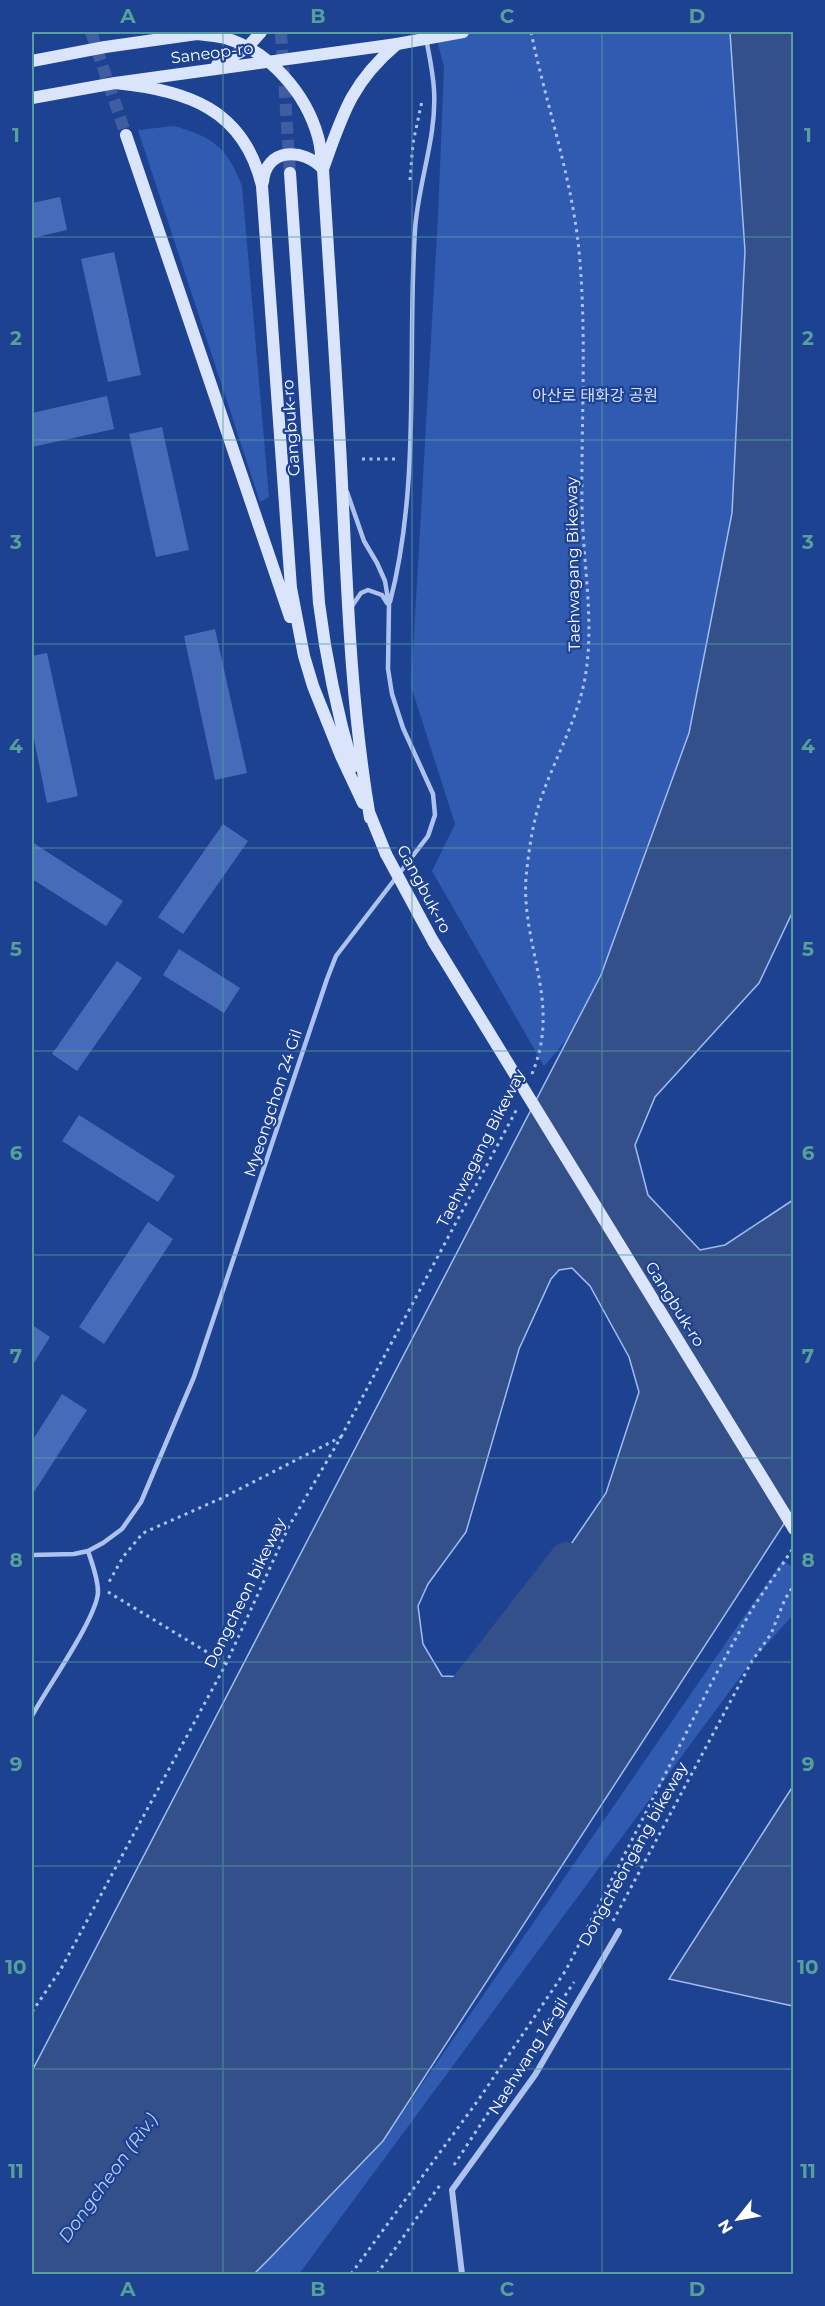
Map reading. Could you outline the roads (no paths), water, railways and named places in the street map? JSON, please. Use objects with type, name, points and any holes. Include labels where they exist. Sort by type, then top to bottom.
[{"type":"main road","points":[[105,47],[148,32]]},
{"type":"main road","name":"Saneop-ro","points":[[32,61],[105,47],[214,32]]},
{"type":"main road","points":[[202,71],[228,61],[247,48],[261,32]]},
{"type":"main road","name":"Saneop-ro","points":[[32,98],[115,83],[270,63],[463,32]]},
{"type":"main road","points":[[197,34],[224,38],[247,48],[270,63],[290,84],[307,110],[318,137],[323,169],[348,617],[356,720],[370,818]]},
{"type":"main road","points":[[323,169],[350,96],[378,60],[397,44]]},
{"type":"main road","points":[[115,83],[152,87],[183,96],[210,109],[234,129],[247,145],[257,163],[262,186],[287,558],[304,656]]},
{"type":"main road","points":[[126,135],[325,719],[370,818]]},
{"type":"main road","points":[[262,186],[264,171],[269,163],[279,157],[296,154],[316,161],[323,169]]},
{"type":"main road","name":"Gangbuk-ro","points":[[290,173],[326,659],[341,726],[370,818],[386,854],[433,941],[794,1529]]},
{"type":"street","name":"Naehwang 14-gil","points":[[462,2274],[452,2190],[535,2075],[619,1931]]},
{"type":"lane","points":[[389,605],[398,570],[403,535],[412,398],[415,231],[433,123],[435,91],[425,32]]},
{"type":"lane","points":[[341,461],[356,523],[385,581],[389,605]]},
{"type":"lane","points":[[348,617],[355,599],[360,593],[368,590],[382,595],[389,605]]},
{"type":"lane","name":"Myeongchon 24 Gil","points":[[32,1555],[74,1554],[88,1551],[123,1528],[141,1502],[194,1377],[336,956],[429,836],[435,815],[433,794],[403,728],[392,694],[388,669],[389,605]]},
{"type":"lane","points":[[32,1716],[92,1614],[98,1593],[88,1551]]},
{"type":"water","name":"Dongcheon (Riv.)","points":[[730,32],[793,32],[793,911],[759,983],[655,1097],[635,1145],[648,1195],[700,1250],[725,1245],[793,1200],[793,1510],[383,2141],[269,2259],[254,2274],[32,2274],[32,2071],[601,975],[689,733],[732,513],[745,251]],"holes":[[[572,1268],[590,1286],[629,1357],[639,1392],[606,1493],[565,1553],[542,1581],[536,1616],[503,1661],[467,1677],[442,1676],[423,1644],[418,1606],[428,1584],[466,1532],[519,1349],[551,1279],[559,1270]]]},
{"type":"water","points":[[793,1786],[793,2006],[669,1979]]},
{"type":"waterway","points":[[451,1706],[566,1558]]},
{"type":"tunnel","points":[[91,32],[126,135]]},
{"type":"tunnel","points":[[281,32],[290,173]]},
{"type":"park label","name":"아산로 태화강 공원","points":[[595,395]]}]
